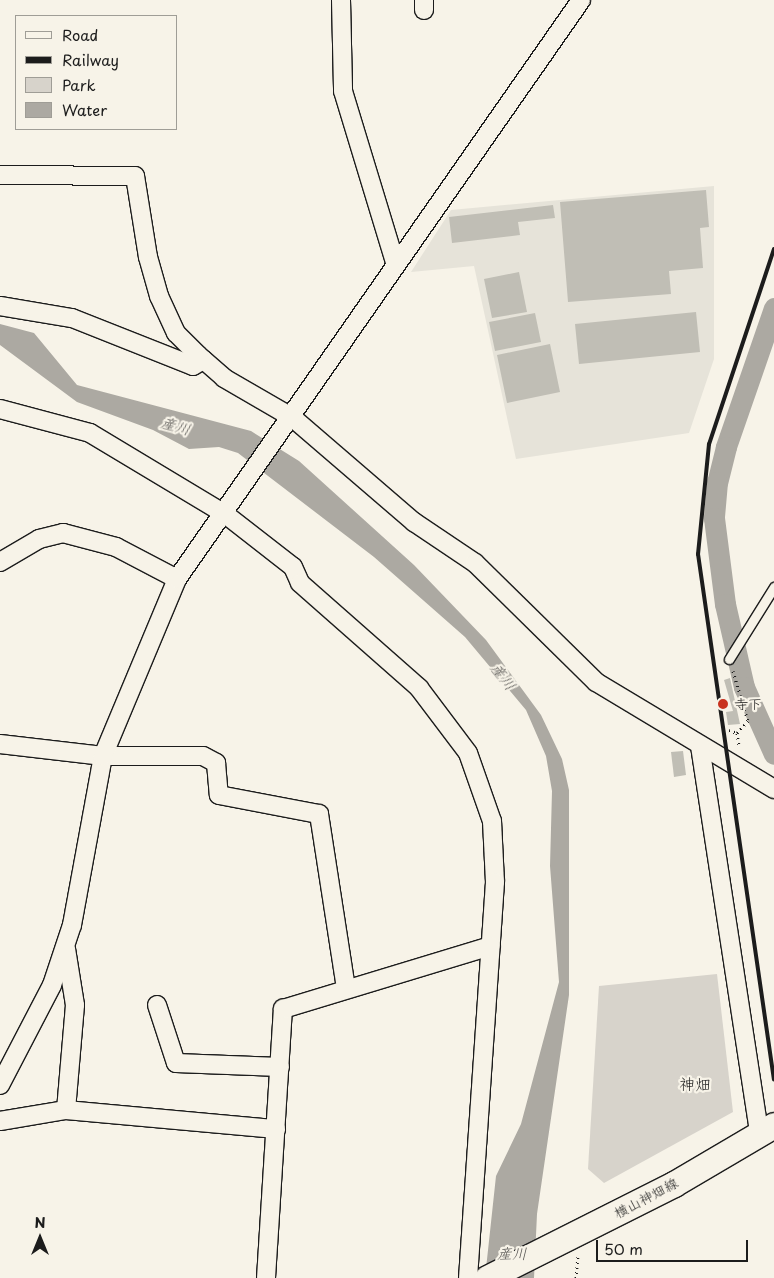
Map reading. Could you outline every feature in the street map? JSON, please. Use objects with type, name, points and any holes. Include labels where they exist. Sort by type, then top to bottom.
[{"type":"street","points":[[341,0],[343,91],[395,262]]},
{"type":"street","points":[[0,1085],[52,985],[65,944],[103,756],[177,579],[282,434],[395,262],[581,0]]},
{"type":"street","points":[[0,175],[135,176],[148,258],[160,296],[176,333],[203,360],[224,378],[293,418],[414,522],[476,563],[596,682],[774,789]]},
{"type":"street","points":[[0,306],[72,318],[193,366],[203,360]]},
{"type":"street","points":[[0,409],[90,433],[228,510],[293,567],[300,583],[419,688],[468,753],[494,839],[490,946],[468,1278]]},
{"type":"street","points":[[0,562],[39,539],[63,533],[116,547],[177,579]]},
{"type":"street","points":[[0,744],[103,756],[203,756],[216,763],[219,795],[319,814],[346,988]]},
{"type":"street","points":[[700,746],[767,1129]]},
{"type":"street","points":[[65,944],[75,1005],[66,1110]]},
{"type":"street","points":[[266,1278],[283,1009],[346,988],[490,946]]},
{"type":"street","points":[[157,1005],[176,1063],[280,1067]]},
{"type":"street","points":[[0,1121],[66,1110],[276,1129]]},
{"type":"street","name":"横山神畑線","points":[[487,1278],[568,1239],[767,1129]]},
{"type":"lane","points":[[730,657],[774,587]]},
{"type":"path","points":[[730,657],[748,721],[737,733]]},
{"type":"path","points":[[729,730],[737,733]]},
{"type":"path","points":[[737,733],[742,769]]},
{"type":"shaded area","points":[[714,186],[714,359],[689,433],[516,459],[474,266],[411,272],[451,210]]},
{"type":"green space","points":[[717,974],[733,1112],[604,1183],[588,1169],[599,986]]},
{"type":"water","name":"産川","points":[[0,324],[34,333],[77,385],[251,431],[299,461],[414,565],[486,640],[541,715],[562,759],[569,790],[569,995],[537,1214],[534,1278],[485,1278],[496,1176],[521,1124],[559,982],[550,866],[552,791],[546,756],[526,710],[465,637],[374,557],[238,453],[219,447],[189,449],[153,430],[77,402],[0,345]]},
{"type":"building","points":[[706,190],[709,227],[700,228],[703,268],[669,271],[671,294],[568,302],[560,202]]},
{"type":"building","points":[[553,205],[555,218],[518,222],[520,235],[452,243],[449,217]]},
{"type":"building","points":[[519,272],[527,312],[492,318],[484,279]]},
{"type":"building","points":[[696,312],[700,352],[579,364],[575,324]]},
{"type":"building","points":[[535,313],[541,342],[495,351],[489,322]]},
{"type":"building","points":[[550,344],[560,392],[507,403],[497,355]]},
{"type":"building","points":[[730,678],[740,724],[728,725],[726,712],[733,711],[724,680]]},
{"type":"building","points":[[683,751],[686,775],[674,777],[671,752]]},
{"type":"waterway","points":[[774,308],[726,447],[717,482],[714,518],[725,604],[744,687],[774,754]]},
{"type":"railway","points":[[774,249],[709,444],[698,554],[774,1080]]},
{"type":"place","name":"寺下","points":[[723,704]]},
{"type":"district","name":"神畑","points":[[695,1083]]}]
